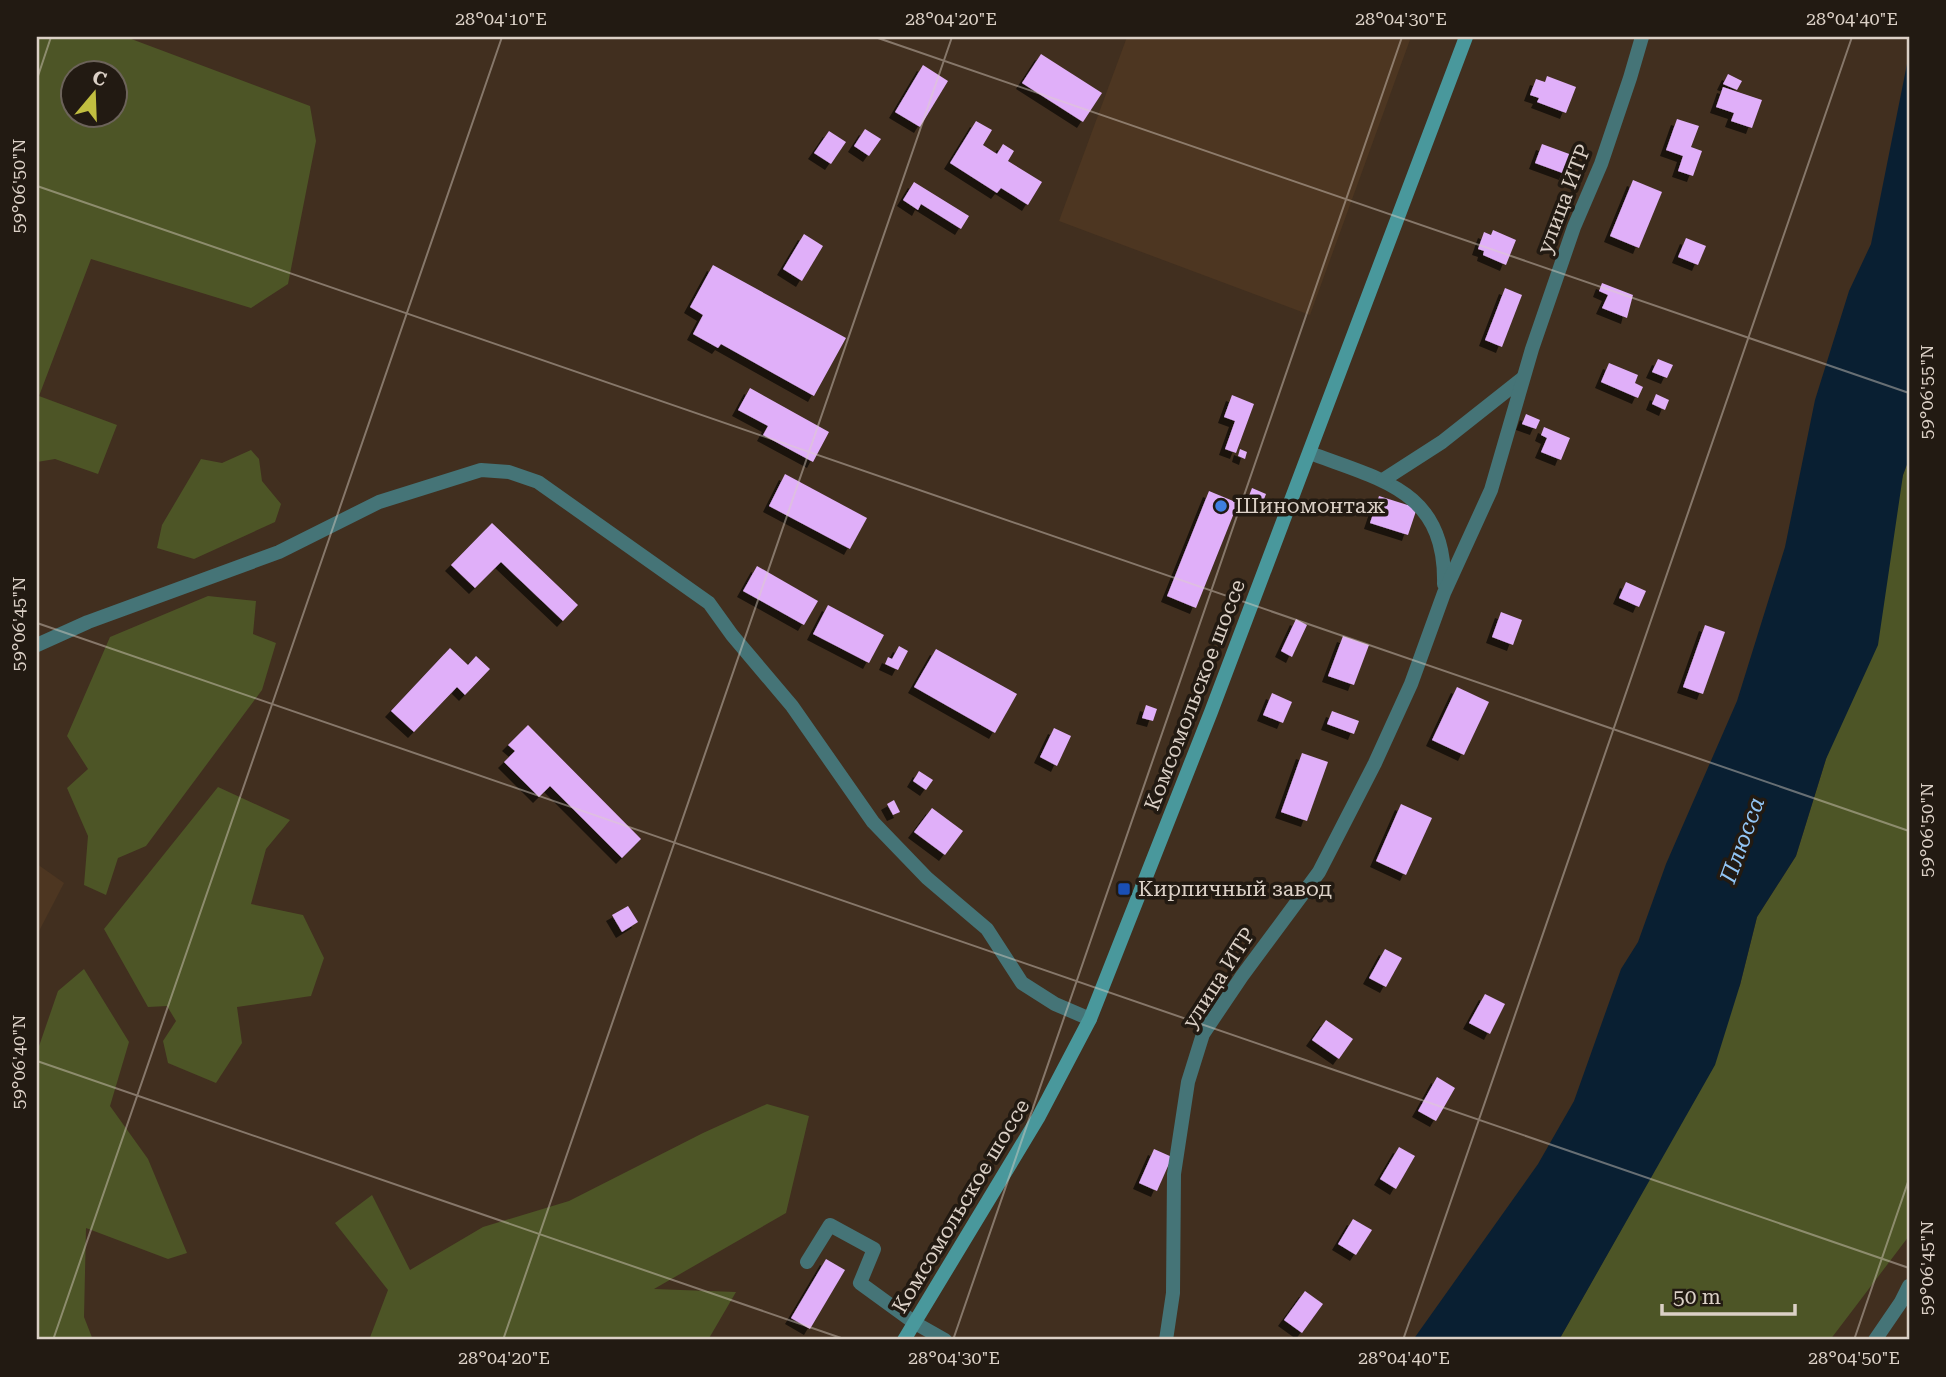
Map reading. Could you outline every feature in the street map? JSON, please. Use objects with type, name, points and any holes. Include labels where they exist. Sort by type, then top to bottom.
[{"type":"main road","name":"Комсомольское шоссе","points":[[904,1340],[1038,1118],[1090,1019],[1310,453],[1466,37]]},
{"type":"street","name":"улица ИТР","points":[[1166,1340],[1174,1293],[1174,1174],[1188,1082],[1203,1034],[1241,976],[1319,872],[1411,684],[1444,593],[1491,491],[1524,376],[1574,227],[1605,152],[1642,37]]},
{"type":"street","points":[[1380,479],[1442,442],[1524,376]]},
{"type":"street","name":"улица ИТР","points":[[1310,453],[1380,479],[1405,492],[1422,508],[1437,531],[1445,561],[1444,593]]},
{"type":"street","points":[[37,645],[88,622],[279,552],[379,502],[481,470],[509,472],[538,482],[709,603],[732,635],[792,706],[873,822],[927,878],[987,929],[1021,983],[1055,1004],[1090,1019]]},
{"type":"street","points":[[807,1262],[830,1225],[874,1249],[860,1283],[945,1340]]},
{"type":"street","points":[[1875,1340],[1909,1286]]},
{"type":"shaded area","points":[[1127,37],[1411,37],[1310,315],[1059,221]]},
{"type":"shaded area","points":[[37,864],[64,883],[37,935]]},
{"type":"green space","points":[[37,37],[126,37],[310,106],[316,141],[288,284],[251,308],[91,259],[39,396],[117,425],[98,474],[55,459],[37,462]]},
{"type":"green space","points":[[251,450],[259,459],[262,481],[281,504],[275,522],[194,559],[157,548],[162,525],[201,459],[222,463]]},
{"type":"green space","points":[[1909,459],[1909,1236],[1830,1340],[1559,1340],[1645,1187],[1740,985],[1757,917],[1796,856],[1826,759]]},
{"type":"green space","points":[[208,596],[256,601],[253,634],[276,643],[262,690],[146,846],[118,858],[106,895],[84,885],[88,836],[67,788],[88,769],[67,736],[110,637]]},
{"type":"green space","points":[[218,787],[290,820],[266,849],[251,904],[303,915],[324,958],[311,996],[237,1007],[242,1043],[216,1083],[168,1063],[163,1041],[176,1021],[167,1006],[148,1007],[104,929]]},
{"type":"green space","points":[[84,969],[129,1042],[110,1106],[148,1159],[187,1253],[168,1259],[86,1228],[84,1317],[93,1340],[37,1340],[37,1052],[58,991]]},
{"type":"green space","points":[[767,1104],[809,1116],[786,1213],[654,1289],[736,1292],[708,1340],[369,1340],[388,1290],[335,1223],[372,1195],[410,1270],[483,1227],[569,1201],[703,1133]]},
{"type":"water","name":"Плюсса","points":[[1909,54],[1909,459],[1903,475],[1878,645],[1826,759],[1796,856],[1757,917],[1740,985],[1715,1065],[1559,1340],[1413,1340],[1538,1164],[1574,1101],[1621,969],[1638,942],[1666,864],[1737,701],[1785,547],[1815,400],[1849,291],[1871,244]]},
{"type":"building","points":[[1041,54],[1102,93],[1083,122],[1022,83]]},
{"type":"building","points":[[923,65],[948,81],[920,127],[895,112]]},
{"type":"building","points":[[1728,74],[1742,81],[1737,90],[1723,84]]},
{"type":"building","points":[[1547,76],[1576,87],[1566,113],[1537,102],[1539,98],[1530,95],[1536,79],[1545,82]]},
{"type":"building","points":[[1723,87],[1762,100],[1752,128],[1731,121],[1734,113],[1716,107]]},
{"type":"building","points":[[1677,119],[1699,126],[1691,147],[1702,151],[1693,176],[1678,171],[1683,156],[1666,150]]},
{"type":"building","points":[[976,121],[992,130],[983,145],[997,154],[1003,144],[1014,151],[1008,161],[1042,182],[1028,205],[1001,188],[997,193],[950,163]]},
{"type":"building","points":[[865,129],[881,139],[869,156],[854,146]]},
{"type":"building","points":[[829,131],[846,142],[831,164],[814,153]]},
{"type":"building","points":[[1542,144],[1572,155],[1565,174],[1535,163]]},
{"type":"building","points":[[1633,180],[1662,192],[1639,248],[1610,236]]},
{"type":"building","points":[[914,182],[969,216],[961,229],[921,204],[918,210],[903,200]]},
{"type":"building","points":[[1493,230],[1516,240],[1506,265],[1483,255],[1484,251],[1478,249],[1484,232],[1491,235]]},
{"type":"building","points":[[804,234],[823,246],[802,281],[783,269]]},
{"type":"building","points":[[1686,238],[1706,246],[1698,265],[1678,257]]},
{"type":"building","points":[[713,265],[846,338],[814,396],[721,344],[718,348],[693,334],[703,315],[690,307]]},
{"type":"building","points":[[1602,283],[1633,295],[1627,318],[1602,308],[1608,295],[1599,291]]},
{"type":"building","points":[[1505,288],[1522,295],[1502,347],[1485,340]]},
{"type":"building","points":[[1658,359],[1673,365],[1667,378],[1652,372]]},
{"type":"building","points":[[1609,363],[1638,375],[1635,383],[1643,387],[1638,398],[1601,382]]},
{"type":"building","points":[[750,388],[829,432],[813,462],[763,435],[768,426],[738,410]]},
{"type":"building","points":[[1656,394],[1669,400],[1665,410],[1652,404]]},
{"type":"building","points":[[1232,395],[1254,404],[1236,453],[1225,449],[1235,421],[1224,417]]},
{"type":"building","points":[[1526,414],[1540,420],[1536,429],[1522,424]]},
{"type":"building","points":[[1544,427],[1570,438],[1561,460],[1541,452],[1547,438],[1541,435]]},
{"type":"building","points":[[1240,449],[1247,452],[1245,459],[1238,456]]},
{"type":"building","points":[[785,474],[867,518],[850,549],[769,506]]},
{"type":"building","points":[[1252,488],[1266,494],[1261,507],[1247,501]]},
{"type":"building","points":[[1209,491],[1238,503],[1196,608],[1167,596]]},
{"type":"building","points":[[1379,496],[1417,508],[1408,535],[1370,523]]},
{"type":"building","points":[[492,523],[578,605],[563,621],[501,562],[475,588],[451,565]]},
{"type":"building","points":[[757,566],[818,601],[804,625],[743,591]]},
{"type":"building","points":[[1626,582],[1646,591],[1639,607],[1619,598]]},
{"type":"building","points":[[828,605],[884,635],[869,663],[813,634]]},
{"type":"building","points":[[1501,612],[1522,620],[1513,645],[1492,637]]},
{"type":"building","points":[[1296,619],[1307,625],[1292,657],[1281,651]]},
{"type":"building","points":[[1705,625],[1725,632],[1703,694],[1683,687]]},
{"type":"building","points":[[1343,636],[1369,645],[1354,685],[1328,676]]},
{"type":"building","points":[[899,646],[908,651],[898,670],[885,664],[888,657],[892,659]]},
{"type":"building","points":[[450,648],[468,665],[476,656],[490,669],[465,695],[457,687],[414,732],[391,711]]},
{"type":"building","points":[[936,649],[1017,694],[995,733],[914,687]]},
{"type":"building","points":[[1457,687],[1489,702],[1464,755],[1432,740]]},
{"type":"building","points":[[1272,693],[1292,702],[1283,723],[1263,715]]},
{"type":"building","points":[[1146,705],[1157,709],[1153,721],[1142,718]]},
{"type":"building","points":[[1332,711],[1359,721],[1354,734],[1327,724]]},
{"type":"building","points":[[528,725],[641,839],[622,858],[550,786],[539,797],[504,762],[515,751],[508,745]]},
{"type":"building","points":[[1054,728],[1071,736],[1057,766],[1040,757]]},
{"type":"building","points":[[1302,753],[1328,762],[1307,821],[1281,812]]},
{"type":"building","points":[[919,771],[933,780],[926,790],[913,781]]},
{"type":"building","points":[[894,800],[900,812],[893,815],[887,804]]},
{"type":"building","points":[[1401,804],[1432,818],[1406,875],[1376,861]]},
{"type":"building","points":[[932,808],[963,831],[945,855],[914,832]]},
{"type":"building","points":[[628,906],[638,922],[622,932],[612,915]]},
{"type":"building","points":[[1385,949],[1402,958],[1386,987],[1369,978]]},
{"type":"building","points":[[1485,994],[1505,1004],[1490,1034],[1469,1023]]},
{"type":"building","points":[[1326,1020],[1353,1039],[1339,1059],[1312,1040]]},
{"type":"building","points":[[1437,1077],[1455,1088],[1436,1121],[1418,1111]]},
{"type":"building","points":[[1399,1147],[1415,1156],[1396,1189],[1380,1179]]},
{"type":"building","points":[[1154,1149],[1172,1157],[1157,1191],[1139,1183]]},
{"type":"building","points":[[1353,1219],[1372,1230],[1356,1255],[1338,1244]]},
{"type":"building","points":[[826,1259],[845,1270],[810,1329],[791,1318]]},
{"type":"building","points":[[1305,1291],[1323,1304],[1302,1333],[1284,1320]]},
{"type":"place","name":"Шиномонтаж","points":[[1221,506]]},
{"type":"place","name":"Кирпичный завод","points":[[1124,889]]}]
